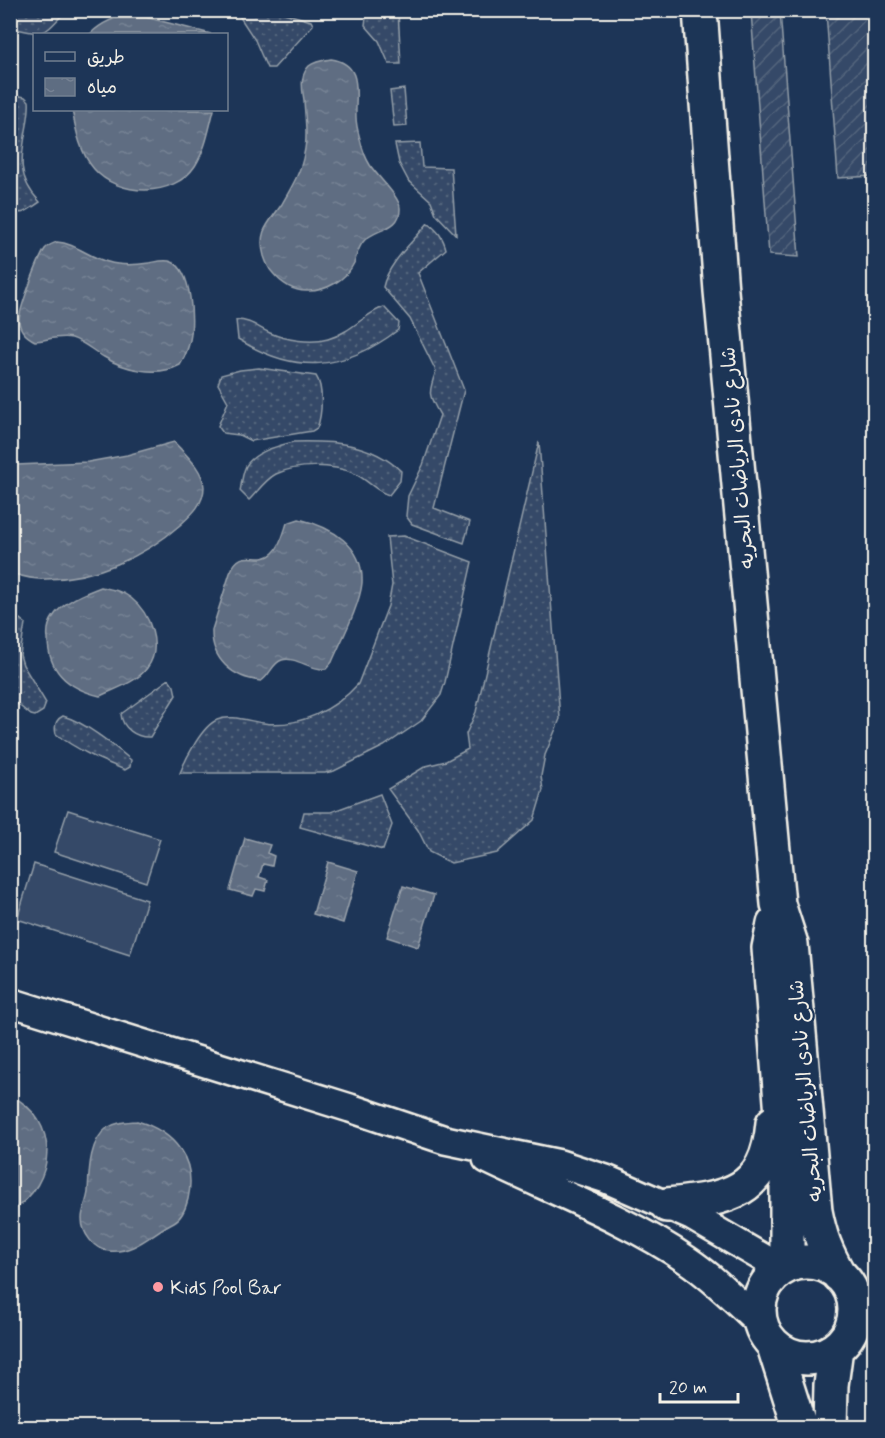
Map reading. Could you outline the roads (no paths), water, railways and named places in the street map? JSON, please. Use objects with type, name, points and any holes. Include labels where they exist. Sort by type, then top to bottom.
[{"type":"main road","name":"شارع نادى الرياضات البحريه","points":[[700,10],[722,291],[778,904],[791,944],[820,1235],[826,1253],[842,1278]]},
{"type":"main road","name":"شارع نادى الرياضات البحريه","points":[[778,904],[769,948],[787,1179],[785,1267]]},
{"type":"main road","points":[[667,1205],[703,1202],[724,1196],[742,1188],[757,1175],[767,1156],[772,1131],[778,1061]]},
{"type":"main road","points":[[800,1428],[767,1335],[760,1298],[765,1287],[785,1267],[801,1262],[814,1263],[828,1267],[874,1298]]},
{"type":"main road","points":[[830,1428],[831,1385],[841,1343],[852,1327],[854,1316],[851,1292],[842,1278]]},
{"type":"main road","points":[[767,1335],[785,1354],[798,1358],[811,1358],[825,1355],[864,1326],[874,1322]]},
{"type":"street","points":[[10,1002],[445,1140],[627,1226],[687,1260],[714,1281],[767,1335]]},
{"type":"street","points":[[445,1140],[560,1164],[606,1179],[693,1217],[785,1267]]},
{"type":"water","points":[[134,14],[207,33],[91,33],[110,20]]},
{"type":"water","points":[[331,59],[342,62],[353,73],[356,89],[356,122],[363,149],[370,165],[396,198],[400,208],[399,215],[392,225],[363,242],[346,275],[327,287],[313,291],[301,291],[279,280],[267,265],[262,240],[269,222],[289,192],[303,161],[306,134],[302,86],[304,75],[311,64]]},
{"type":"water","points":[[72,111],[214,111],[205,146],[195,166],[174,184],[160,188],[131,189],[104,178],[89,163],[77,133]]},
{"type":"water","points":[[57,242],[113,263],[134,265],[166,261],[179,267],[188,285],[192,321],[189,343],[180,365],[161,371],[141,370],[112,362],[72,338],[58,337],[35,341],[26,335],[20,327],[19,320],[26,295],[45,249]]},
{"type":"water","points":[[174,442],[197,468],[204,487],[202,499],[196,509],[166,537],[118,564],[82,575],[38,579],[11,572],[10,480],[16,465],[88,462],[127,455]]},
{"type":"water","points":[[299,519],[334,533],[351,548],[358,558],[361,570],[362,583],[358,602],[332,662],[326,669],[287,659],[276,664],[261,681],[241,676],[232,671],[219,658],[213,640],[212,630],[230,573],[234,564],[239,560],[268,557],[280,543],[287,523]]},
{"type":"water","points":[[101,587],[124,594],[138,604],[149,621],[154,650],[152,660],[143,673],[125,685],[100,696],[70,684],[57,670],[49,651],[48,634],[51,620],[62,607],[81,595]]},
{"type":"water","points":[[245,838],[270,845],[267,853],[274,856],[272,866],[263,864],[259,877],[268,880],[265,891],[256,889],[253,896],[230,890]]},
{"type":"water","points":[[328,862],[358,871],[343,923],[313,914]]},
{"type":"water","points":[[403,886],[434,895],[418,947],[387,937]]},
{"type":"water","points":[[10,1095],[27,1106],[38,1120],[45,1136],[47,1152],[44,1169],[37,1185],[26,1199],[11,1211]]},
{"type":"water","points":[[137,1121],[162,1132],[180,1150],[189,1172],[188,1199],[177,1220],[135,1246],[118,1251],[104,1250],[98,1248],[90,1240],[84,1230],[82,1219],[93,1149],[101,1134],[110,1126]]},
{"type":"place","name":"Kids Pool Bar","points":[[158,1287]]}]
